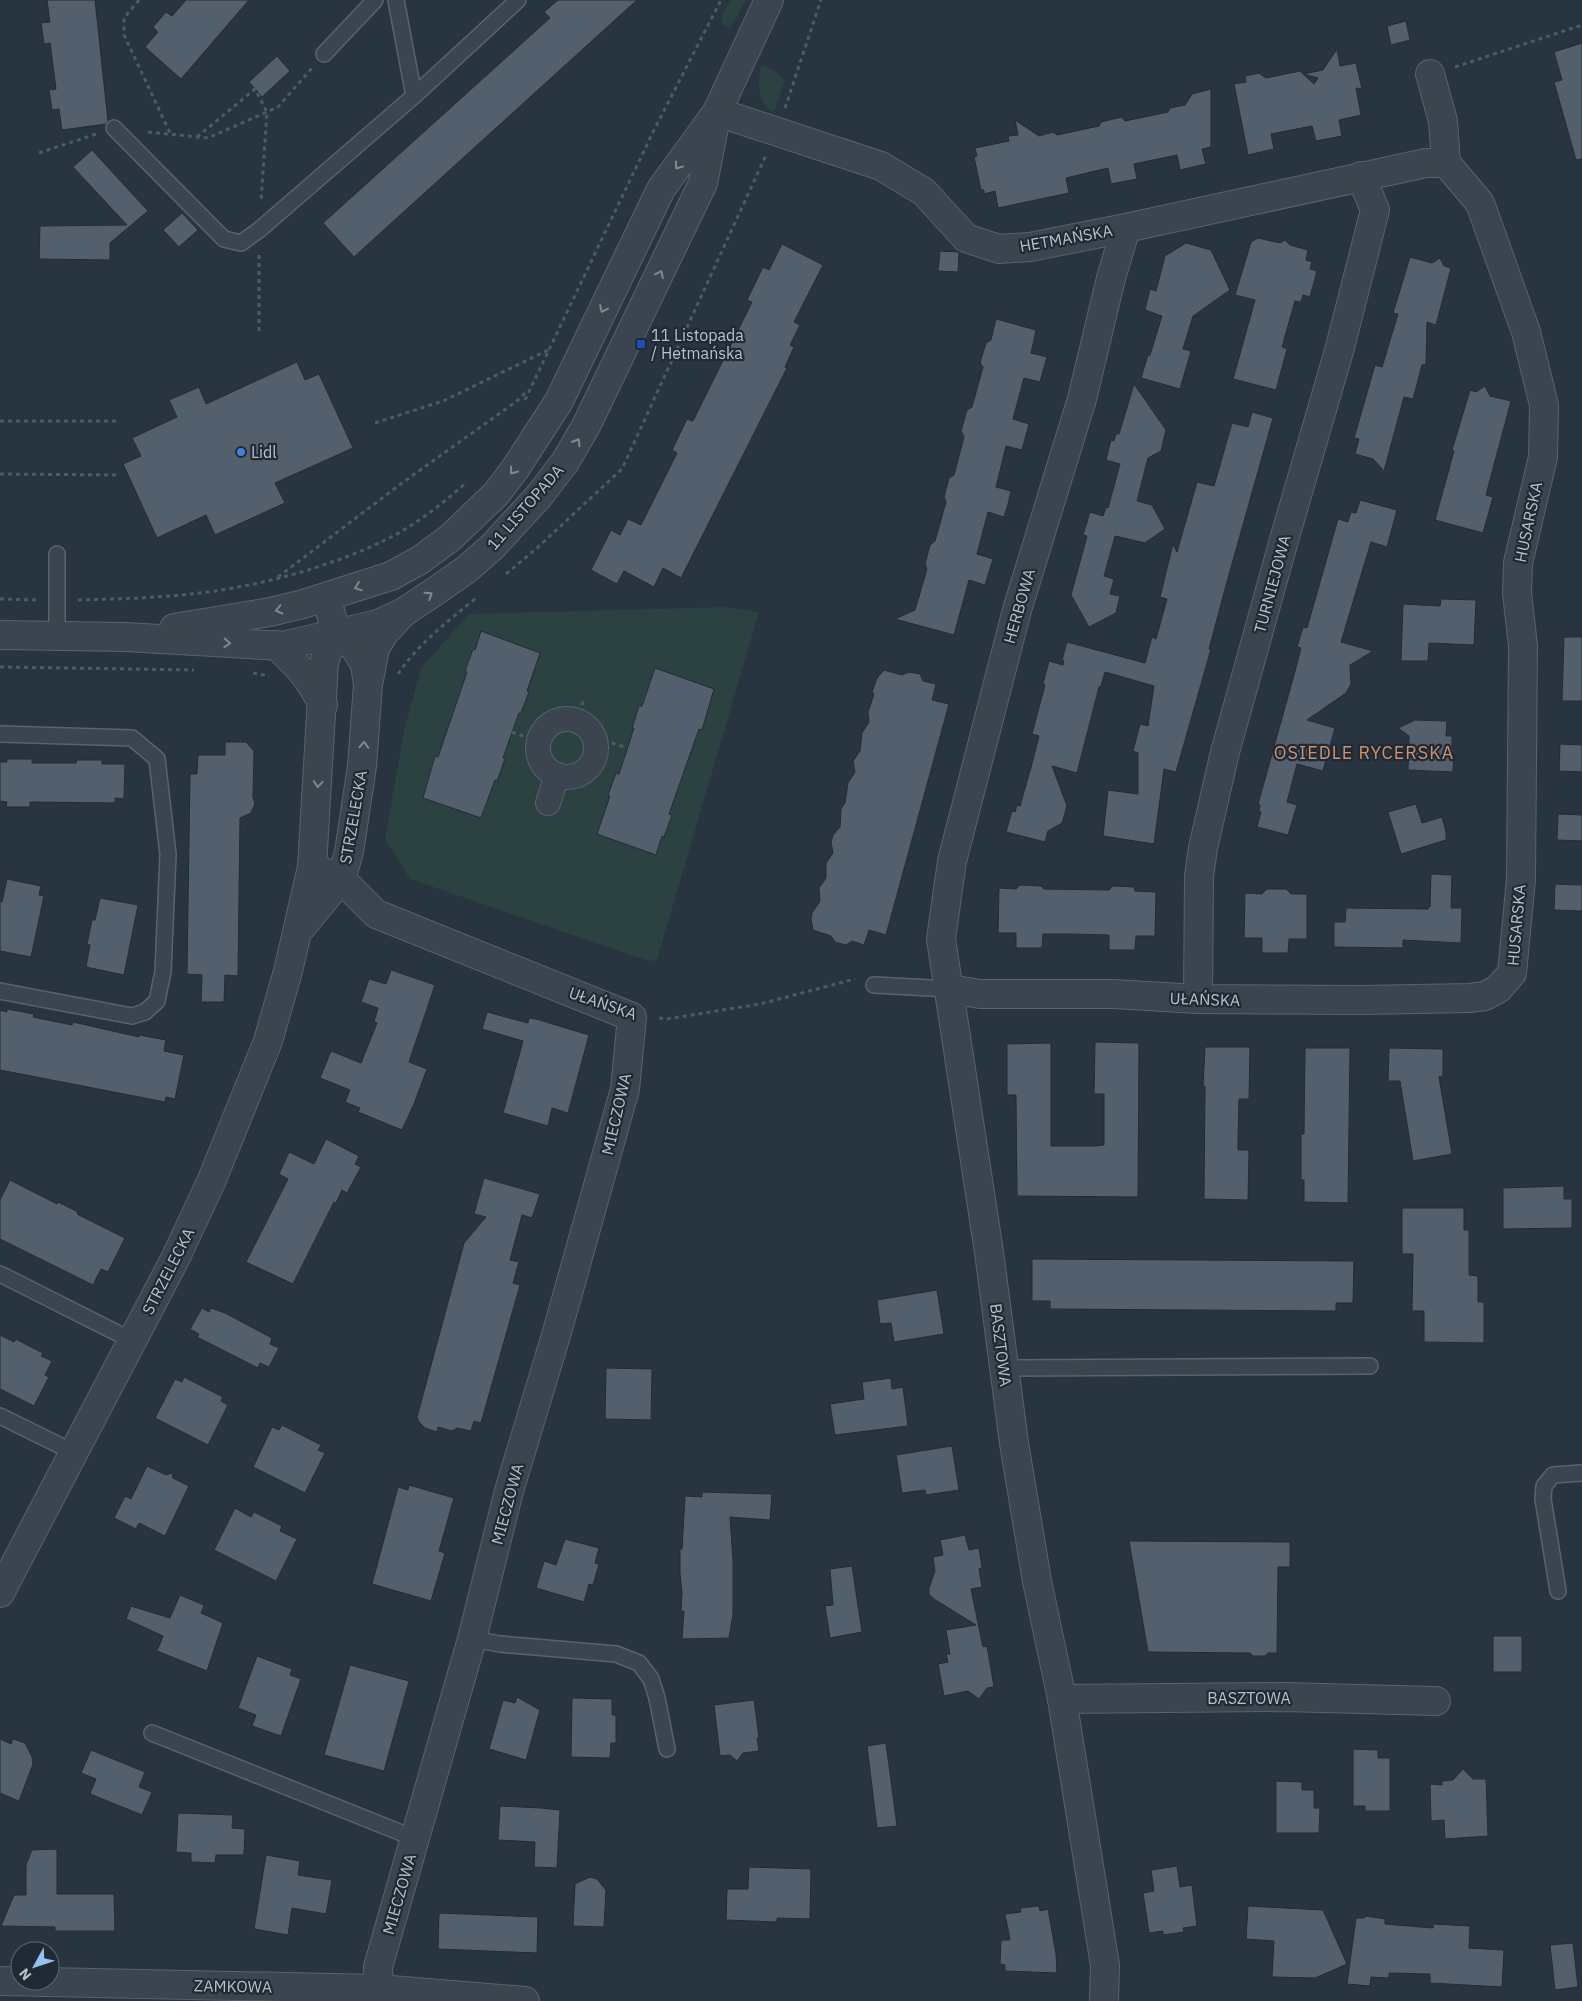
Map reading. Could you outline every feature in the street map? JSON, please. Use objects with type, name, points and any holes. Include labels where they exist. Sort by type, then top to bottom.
[{"type":"street","name":"11 LISTOPADA","points":[[126,636],[270,612],[326,598],[391,576],[420,560],[450,538],[496,494],[515,469],[559,401],[661,189],[717,112],[769,0]]},
{"type":"street","points":[[1430,74],[1443,122],[1446,164]]},
{"type":"street","name":"11 LISTOPADA","points":[[0,635],[126,636],[276,646],[378,624],[404,612],[467,569],[492,547],[540,496],[565,462],[610,379],[703,183],[717,112]]},
{"type":"street","name":"HETMAŃSKA","points":[[717,112],[881,166],[924,192],[966,238],[999,249],[1030,247],[1126,228],[1426,163],[1446,164]]},
{"type":"street","name":"HUSARSKA","points":[[1446,164],[1480,203],[1526,332],[1544,405],[1542,457],[1518,563],[1517,593],[1523,646],[1520,879],[1512,973],[1498,989]]},
{"type":"street","name":"TURNIEJOWA","points":[[1198,999],[1199,876],[1203,848],[1226,752],[1286,533],[1339,351],[1375,210],[1361,176]]},
{"type":"street","name":"HERBOWA","points":[[949,989],[941,939],[952,861],[1017,610],[1082,399],[1110,278],[1126,228]]},
{"type":"street","points":[[326,598],[337,634]]},
{"type":"street","name":"STRZELECKA","points":[[296,933],[341,879],[349,852],[362,766],[368,684],[375,648],[385,632],[404,612]]},
{"type":"street","name":"STRZELECKA","points":[[4,1577],[133,1341],[175,1259],[211,1182],[268,1041],[288,971],[312,867],[324,663],[331,641],[337,634],[348,641],[361,656],[368,684]]},
{"type":"street","name":"STRZELECKA","points":[[276,646],[312,682],[323,705]]},
{"type":"street","points":[[580,710],[595,740],[596,746],[591,764],[582,772],[570,776],[557,775],[543,764],[538,752],[538,742],[545,729],[555,721],[567,719],[580,710]]},
{"type":"street","points":[[548,803],[557,775]]},
{"type":"street","name":"UŁAŃSKA","points":[[312,867],[341,879],[376,914],[632,1017]]},
{"type":"street","name":"UŁAŃSKA","points":[[949,989],[980,994],[1113,994],[1198,999],[1363,1000],[1469,998],[1485,996],[1498,989]]},
{"type":"street","name":"BASZTOWA","points":[[949,989],[989,1252],[1014,1443],[1038,1581],[1062,1699],[1105,1965],[1104,2001]]},
{"type":"street","name":"MIECZOWA","points":[[379,1990],[378,1967],[472,1639],[510,1491],[625,1089],[632,1017]]},
{"type":"street","name":"BASZTOWA","points":[[1062,1699],[1284,1697],[1436,1701]]},
{"type":"street","name":"ZAMKOWA","points":[[0,1981],[379,1990],[525,2001]]},
{"type":"lane","points":[[324,54],[375,0]]},
{"type":"lane","points":[[396,0],[414,96]]},
{"type":"lane","points":[[114,128],[224,239],[240,242],[259,230],[414,96],[518,0]]},
{"type":"lane","points":[[57,554],[58,636]]},
{"type":"lane","points":[[0,734],[132,738],[157,759],[168,854],[163,972],[158,1001],[145,1012],[132,1016],[0,991]]},
{"type":"lane","name":"UŁAŃSKA","points":[[874,985],[949,989]]},
{"type":"lane","points":[[0,1274],[133,1341]]},
{"type":"lane","points":[[1004,1368],[1370,1366]]},
{"type":"lane","points":[[0,1416],[73,1452]]},
{"type":"lane","points":[[1558,1591],[1543,1499],[1544,1486],[1553,1475],[1582,1472]]},
{"type":"lane","points":[[472,1639],[500,1644],[616,1654],[639,1664],[651,1679],[657,1698],[667,1749]]},
{"type":"lane","points":[[152,1732],[414,1838]]},
{"type":"path","points":[[139,0],[124,18],[124,36],[171,135]]},
{"type":"path","points":[[524,403],[548,349],[653,132],[721,0]]},
{"type":"path","points":[[1430,74],[1582,25]]},
{"type":"path","points":[[114,128],[208,138],[278,107],[324,54]]},
{"type":"path","points":[[197,137],[255,89],[267,112]]},
{"type":"path","points":[[39,153],[91,136]]},
{"type":"path","points":[[375,423],[443,401],[548,349]]},
{"type":"path","points":[[276,578],[530,389]]},
{"type":"path","points":[[0,421],[118,421]]},
{"type":"path","points":[[0,474],[118,475]]},
{"type":"path","points":[[0,599],[142,598],[193,594],[245,586],[276,578],[339,560],[388,539],[431,512],[472,477]]},
{"type":"path","points":[[512,732],[538,742]]},
{"type":"path","points":[[596,746],[612,742],[628,748]]},
{"type":"path","name":"UŁAŃSKA","points":[[632,1017],[667,1019],[760,1004],[857,978]]},
{"type":"green space","points":[[730,0],[746,0],[730,29],[723,25],[721,19]]},
{"type":"green space","points":[[762,64],[781,75],[785,81],[774,113],[764,103],[759,91]]},
{"type":"green space","points":[[726,607],[759,612],[657,960],[648,961],[410,879],[385,839],[404,731],[421,668],[469,614]]},
{"type":"building","points":[[47,0],[95,0],[108,121],[106,124],[62,130],[59,109],[52,110],[49,90],[56,89],[50,43],[44,44],[41,23],[50,22]]},
{"type":"building","points":[[186,0],[249,0],[181,79],[145,47],[158,32],[153,27],[166,12],[172,16]]},
{"type":"building","points":[[558,0],[637,0],[354,257],[323,223],[550,18],[544,12]]},
{"type":"building","points":[[1406,21],[1410,40],[1391,45],[1387,26]]},
{"type":"building","points":[[1582,43],[1582,159],[1576,160],[1554,82],[1562,80],[1554,52]]},
{"type":"building","points":[[1337,49],[1340,66],[1356,63],[1362,89],[1356,88],[1361,115],[1339,120],[1342,136],[1316,141],[1312,126],[1271,134],[1274,149],[1248,155],[1234,84],[1246,82],[1245,76],[1259,73],[1266,78],[1300,71],[1303,74],[1323,70]],"holes":[[[1303,74],[1318,78],[1314,84]]]},
{"type":"building","points":[[277,56],[290,71],[262,97],[249,82]]},
{"type":"building","points":[[1211,89],[1211,147],[1202,149],[1206,164],[1180,170],[1177,155],[1134,164],[1137,179],[1111,184],[1108,168],[1066,178],[1069,193],[998,208],[995,191],[984,194],[984,190],[981,190],[974,157],[977,156],[975,148],[1009,141],[1008,136],[1018,135],[1015,120],[1039,136],[1053,132],[1057,135],[1099,126],[1101,122],[1122,117],[1125,121],[1168,112],[1170,108],[1185,105],[1192,94]]},
{"type":"building","points":[[92,150],[148,211],[110,243],[110,260],[39,259],[40,226],[127,225],[73,167]]},
{"type":"building","points":[[182,213],[198,230],[179,247],[163,230]]},
{"type":"building","points":[[1258,238],[1280,243],[1285,240],[1290,245],[1308,250],[1306,260],[1312,262],[1310,269],[1317,271],[1310,297],[1303,295],[1301,302],[1295,301],[1282,347],[1287,349],[1276,390],[1233,379],[1255,300],[1235,295],[1251,242]]},
{"type":"building","points":[[1186,243],[1211,250],[1230,290],[1193,316],[1183,349],[1191,351],[1180,389],[1141,378],[1162,316],[1145,310],[1150,289],[1156,291],[1165,256]]},
{"type":"building","points":[[782,244],[823,265],[794,322],[800,325],[790,345],[794,347],[785,367],[787,368],[681,578],[663,568],[654,587],[624,571],[617,584],[591,570],[611,530],[620,535],[628,519],[641,525],[677,453],[672,450],[687,419],[693,421],[752,302],[747,300],[763,267],[769,270]]},
{"type":"building","points":[[940,251],[959,252],[958,272],[938,271]]},
{"type":"building","points":[[1410,257],[1432,263],[1440,258],[1444,266],[1451,268],[1436,325],[1427,322],[1426,364],[1422,365],[1413,399],[1404,397],[1384,471],[1373,459],[1355,454],[1359,439],[1354,438],[1375,365],[1382,367],[1398,314],[1393,313]]},
{"type":"building","points":[[996,319],[1036,330],[1031,353],[1047,357],[1040,382],[1024,378],[1013,419],[1029,424],[1022,450],[1006,446],[996,487],[1011,491],[1008,504],[1004,517],[988,512],[977,554],[993,559],[985,585],[969,580],[954,635],[895,619],[915,610],[927,569],[925,564],[930,545],[935,541],[946,502],[944,497],[949,478],[954,475],[964,437],[961,431],[967,410],[972,407],[983,367],[980,363],[986,343],[991,340]]},
{"type":"building","name":"Lidl","points":[[297,362],[305,380],[319,374],[353,448],[275,483],[285,503],[215,535],[206,515],[157,538],[123,464],[141,456],[132,438],[177,417],[169,400],[199,387],[206,404]]},
{"type":"building","points":[[1134,384],[1166,430],[1161,451],[1148,458],[1137,501],[1152,505],[1165,529],[1145,543],[1115,536],[1104,576],[1114,579],[1110,594],[1120,596],[1116,613],[1089,627],[1071,595],[1087,536],[1083,535],[1090,512],[1103,516],[1106,507],[1108,508],[1120,464],[1106,460],[1111,440],[1114,441],[1116,434],[1119,434]]},
{"type":"building","points":[[1485,386],[1490,396],[1511,401],[1486,495],[1493,497],[1483,533],[1435,520],[1454,451],[1452,450],[1470,390],[1476,392]]},
{"type":"building","points":[[1252,412],[1273,418],[1176,772],[1164,769],[1154,844],[1103,836],[1108,790],[1138,794],[1138,753],[1133,751],[1140,724],[1148,726],[1154,686],[1105,672],[1099,687],[1077,773],[1052,766],[1067,806],[1062,823],[1048,831],[1045,842],[1006,832],[1012,811],[1015,812],[1017,805],[1020,806],[1033,760],[1039,736],[1032,734],[1045,685],[1043,684],[1049,661],[1063,665],[1064,661],[1062,660],[1067,642],[1145,663],[1152,637],[1156,639],[1167,599],[1160,597],[1173,544],[1177,552],[1197,482],[1214,486],[1232,423],[1248,427]]},
{"type":"building","points":[[1360,500],[1397,510],[1387,547],[1371,542],[1341,642],[1373,651],[1350,665],[1351,684],[1346,693],[1307,720],[1335,728],[1323,771],[1297,764],[1287,802],[1297,805],[1288,835],[1257,827],[1261,812],[1259,811],[1260,805],[1258,804],[1301,648],[1297,647],[1303,627],[1307,628],[1338,519],[1348,522],[1351,512],[1356,513]]},
{"type":"building","points":[[1441,599],[1476,600],[1474,645],[1429,643],[1428,661],[1401,661],[1403,604],[1440,606]]},
{"type":"building","points":[[481,631],[540,653],[527,691],[529,692],[521,713],[519,713],[503,758],[505,759],[481,818],[423,798],[435,756],[438,757],[467,672],[465,671]]},
{"type":"building","points":[[1564,637],[1582,637],[1582,701],[1562,701]]},
{"type":"building","points":[[655,668],[714,689],[702,730],[699,729],[669,814],[672,815],[656,855],[597,834],[616,773],[619,774],[639,706],[642,706]]},
{"type":"building","points":[[884,670],[902,675],[909,672],[920,674],[923,681],[936,684],[932,700],[949,704],[886,935],[869,930],[864,945],[852,941],[846,945],[835,942],[831,936],[813,930],[811,919],[812,913],[820,901],[819,888],[826,878],[826,863],[833,853],[831,842],[833,835],[840,827],[841,809],[845,803],[848,783],[855,772],[853,761],[860,751],[862,733],[869,722],[868,712],[874,694],[872,692],[877,678]]},
{"type":"building","points":[[1415,720],[1447,721],[1446,736],[1452,736],[1452,749],[1454,749],[1453,772],[1408,770],[1409,736],[1398,728]]},
{"type":"building","points":[[225,742],[246,742],[254,751],[253,797],[255,804],[251,813],[240,818],[238,976],[225,975],[224,1002],[201,1002],[202,975],[187,974],[190,774],[197,774],[198,755],[225,755]]},
{"type":"building","points":[[1560,744],[1582,745],[1582,772],[1559,771]]},
{"type":"building","points":[[7,759],[32,759],[32,763],[76,763],[77,760],[102,760],[102,764],[125,764],[124,799],[115,798],[115,803],[30,802],[30,807],[6,807],[7,802],[0,801],[0,762],[7,762]]},
{"type":"building","points":[[1416,804],[1422,823],[1442,817],[1446,840],[1401,854],[1388,812]]},
{"type":"building","points":[[1558,814],[1582,815],[1582,841],[1557,840]]},
{"type":"building","points":[[1431,874],[1452,875],[1451,908],[1462,908],[1461,943],[1403,940],[1403,948],[1334,947],[1334,922],[1345,922],[1346,908],[1428,909],[1430,907]]},
{"type":"building","points":[[7,879],[41,886],[39,895],[44,896],[31,957],[0,951],[0,901],[2,902]]},
{"type":"building","points":[[1555,884],[1582,885],[1582,911],[1554,910]]},
{"type":"building","points":[[1020,885],[1041,886],[1044,889],[1109,890],[1113,886],[1134,887],[1135,891],[1156,892],[1155,936],[1136,936],[1135,950],[1109,950],[1109,935],[1071,934],[1043,934],[1042,948],[1016,948],[1016,933],[998,933],[999,888],[1016,889]]},
{"type":"building","points":[[1267,889],[1286,889],[1291,894],[1307,894],[1307,939],[1289,939],[1288,953],[1262,953],[1262,938],[1244,938],[1245,893],[1262,894]]},
{"type":"building","points":[[100,898],[138,905],[124,975],[86,967],[90,945],[87,944],[92,920],[95,920]]},
{"type":"building","points":[[391,970],[435,985],[409,1062],[427,1069],[402,1130],[358,1112],[360,1108],[345,1102],[350,1090],[320,1078],[331,1051],[361,1063],[377,1023],[374,1022],[378,1008],[361,1002],[369,979],[386,984]]},
{"type":"building","points":[[7,1009],[34,1014],[33,1017],[72,1025],[73,1022],[139,1037],[139,1035],[166,1040],[164,1051],[184,1055],[175,1099],[166,1097],[165,1102],[0,1070],[0,1010],[7,1012]]},
{"type":"building","points":[[487,1012],[528,1023],[529,1018],[536,1019],[589,1035],[568,1113],[552,1108],[548,1126],[503,1113],[523,1041],[482,1029]]},
{"type":"building","points":[[1095,1042],[1139,1043],[1138,1197],[1017,1196],[1016,1095],[1007,1095],[1007,1044],[1051,1043],[1051,1146],[1094,1146],[1104,1145],[1104,1094],[1094,1094]]},
{"type":"building","points":[[1205,1047],[1250,1047],[1249,1099],[1239,1099],[1238,1138],[1238,1150],[1249,1150],[1248,1200],[1204,1199],[1205,1086],[1203,1087]]},
{"type":"building","points":[[1305,1048],[1350,1048],[1348,1203],[1304,1202],[1304,1180],[1301,1180],[1301,1134],[1304,1134]]},
{"type":"building","points":[[1389,1048],[1443,1049],[1443,1076],[1439,1077],[1452,1154],[1413,1161],[1400,1081],[1388,1081]]},
{"type":"building","points":[[326,1139],[359,1156],[355,1164],[361,1167],[347,1193],[342,1190],[336,1203],[334,1202],[293,1284],[246,1262],[288,1179],[279,1174],[289,1152],[314,1164]]},
{"type":"building","points":[[484,1178],[540,1194],[532,1218],[522,1215],[510,1260],[519,1262],[513,1283],[520,1285],[481,1423],[474,1421],[471,1431],[457,1428],[452,1431],[438,1427],[437,1432],[425,1428],[417,1417],[464,1243],[486,1217],[474,1214]]},
{"type":"building","points":[[10,1180],[57,1204],[58,1202],[78,1212],[77,1214],[125,1238],[108,1272],[101,1269],[93,1285],[0,1239],[0,1200]]},
{"type":"building","points":[[1564,1186],[1564,1199],[1572,1199],[1572,1228],[1503,1229],[1503,1188]]},
{"type":"building","points":[[1402,1208],[1464,1208],[1464,1230],[1469,1230],[1469,1275],[1478,1276],[1478,1302],[1484,1302],[1484,1343],[1424,1342],[1424,1311],[1412,1311],[1413,1254],[1402,1254]]},
{"type":"building","points":[[1032,1259],[1354,1261],[1353,1303],[1336,1303],[1336,1311],[1050,1309],[1050,1301],[1032,1301]]},
{"type":"building","points":[[937,1290],[944,1334],[894,1342],[891,1323],[880,1324],[877,1300]]},
{"type":"building","points":[[202,1308],[209,1312],[211,1308],[225,1313],[272,1338],[270,1344],[279,1348],[269,1367],[260,1363],[258,1368],[197,1337],[199,1334],[190,1329]]},
{"type":"building","points":[[0,1335],[14,1342],[16,1339],[43,1353],[41,1356],[52,1361],[45,1375],[49,1377],[34,1406],[0,1389]]},
{"type":"building","points":[[606,1368],[652,1369],[651,1420],[605,1419]]},
{"type":"building","points":[[184,1377],[223,1397],[221,1401],[228,1405],[208,1445],[155,1418],[175,1379],[182,1382]]},
{"type":"building","points":[[891,1378],[892,1389],[903,1387],[908,1426],[835,1435],[830,1404],[864,1399],[862,1382]]},
{"type":"building","points":[[282,1425],[321,1445],[318,1450],[325,1453],[305,1493],[253,1467],[272,1427],[279,1430]]},
{"type":"building","points":[[952,1446],[959,1490],[926,1495],[925,1490],[902,1493],[896,1455]]},
{"type":"building","points":[[147,1466],[166,1475],[172,1473],[173,1478],[189,1486],[165,1536],[139,1523],[136,1529],[114,1518],[125,1496],[131,1499]]},
{"type":"building","points":[[409,1485],[454,1498],[439,1551],[445,1553],[431,1601],[372,1584],[398,1487],[408,1490]]},
{"type":"building","points":[[702,1492],[772,1494],[770,1520],[730,1517],[733,1560],[733,1614],[729,1638],[682,1639],[684,1611],[681,1611],[680,1549],[682,1549],[685,1496],[702,1497]]},
{"type":"building","points":[[235,1508],[251,1517],[254,1512],[282,1526],[280,1531],[297,1539],[276,1581],[214,1550]]},
{"type":"building","points":[[965,1535],[969,1550],[979,1548],[982,1568],[979,1569],[982,1587],[971,1589],[983,1647],[987,1646],[994,1687],[987,1688],[979,1699],[968,1691],[944,1696],[938,1664],[948,1662],[946,1654],[950,1654],[946,1630],[976,1625],[929,1594],[929,1588],[935,1571],[933,1557],[943,1555],[940,1540]]},
{"type":"building","points":[[565,1539],[599,1548],[595,1563],[599,1564],[593,1585],[589,1584],[584,1602],[536,1588],[544,1561],[556,1565]]},
{"type":"building","points":[[1129,1541],[1290,1542],[1290,1567],[1278,1567],[1277,1653],[1253,1656],[1250,1653],[1148,1652]]},
{"type":"building","points":[[852,1566],[862,1632],[830,1638],[825,1606],[833,1605],[830,1569]]},
{"type":"building","points":[[180,1595],[204,1605],[201,1613],[223,1623],[207,1671],[157,1651],[163,1636],[126,1619],[131,1606],[170,1618]]},
{"type":"building","points":[[1493,1636],[1522,1636],[1522,1672],[1493,1672]]},
{"type":"building","points":[[257,1656],[292,1669],[290,1675],[301,1679],[281,1736],[252,1726],[256,1715],[238,1708]]},
{"type":"building","points":[[350,1665],[409,1681],[384,1771],[324,1755]]},
{"type":"building","points":[[517,1697],[540,1710],[526,1760],[489,1749],[503,1700],[515,1703]]},
{"type":"building","points":[[572,1698],[612,1699],[612,1715],[616,1715],[616,1743],[611,1743],[610,1758],[571,1757]]},
{"type":"building","points":[[754,1700],[759,1751],[743,1753],[737,1761],[730,1755],[720,1756],[714,1705]]},
{"type":"building","points":[[0,1739],[11,1744],[13,1739],[25,1743],[32,1757],[33,1764],[19,1801],[0,1793]]},
{"type":"building","points":[[886,1743],[897,1826],[877,1828],[867,1746]]},
{"type":"building","points":[[1353,1749],[1378,1750],[1378,1758],[1390,1758],[1390,1811],[1365,1811],[1365,1806],[1353,1806]]},
{"type":"building","points":[[91,1750],[145,1772],[139,1787],[152,1792],[142,1815],[90,1794],[96,1779],[81,1773]]},
{"type":"building","points":[[1463,1769],[1473,1779],[1486,1779],[1488,1836],[1445,1839],[1444,1820],[1431,1821],[1430,1784],[1442,1785],[1442,1781],[1453,1780]]},
{"type":"building","points":[[1276,1781],[1302,1782],[1302,1790],[1314,1790],[1314,1808],[1320,1808],[1319,1833],[1276,1833]]},
{"type":"building","points":[[500,1806],[560,1810],[557,1868],[534,1867],[535,1842],[498,1840]]},
{"type":"building","points":[[178,1813],[233,1815],[232,1828],[245,1829],[244,1855],[216,1855],[215,1863],[191,1862],[191,1853],[176,1852]]},
{"type":"building","points":[[57,1849],[57,1894],[114,1894],[115,1931],[55,1931],[55,1927],[1,1926],[14,1895],[26,1895],[26,1865],[32,1850]]},
{"type":"building","points":[[266,1855],[300,1861],[298,1875],[332,1880],[326,1914],[292,1908],[288,1935],[254,1929]]},
{"type":"building","points":[[1177,1866],[1180,1887],[1192,1885],[1197,1926],[1183,1928],[1184,1932],[1163,1935],[1163,1931],[1149,1933],[1143,1893],[1154,1891],[1151,1870]]},
{"type":"building","points":[[749,1867],[811,1869],[810,1919],[777,1918],[777,1922],[726,1920],[727,1889],[748,1889]]},
{"type":"building","points":[[590,1877],[597,1879],[606,1890],[604,1927],[573,1926],[575,1884]]},
{"type":"building","points":[[1039,1906],[1040,1911],[1048,1909],[1056,1954],[1057,1973],[1005,1971],[1005,1965],[1000,1964],[1001,1940],[1010,1940],[1005,1914],[1021,1912],[1020,1908]]},
{"type":"building","points":[[1248,1906],[1323,1910],[1347,1964],[1315,1978],[1272,1977],[1274,1941],[1246,1939]]},
{"type":"building","points":[[439,1913],[538,1917],[537,1953],[438,1949]]},
{"type":"building","points":[[1366,1916],[1385,1919],[1385,1924],[1433,1928],[1433,1924],[1470,1926],[1469,1948],[1504,1950],[1502,1987],[1430,1983],[1430,1974],[1389,1973],[1389,1978],[1371,1977],[1370,1986],[1347,1984],[1356,1918],[1364,1918]]},
{"type":"building","points":[[1573,1943],[1578,1987],[1555,1990],[1550,1945]]},
{"type":"place","name":"11 Listopada / Hetmańska","points":[[641,344]]},
{"type":"place","name":"Lidl","points":[[241,452]]},
{"type":"district","name":"OSIEDLE RYCERSKA","points":[[1364,752]]}]
